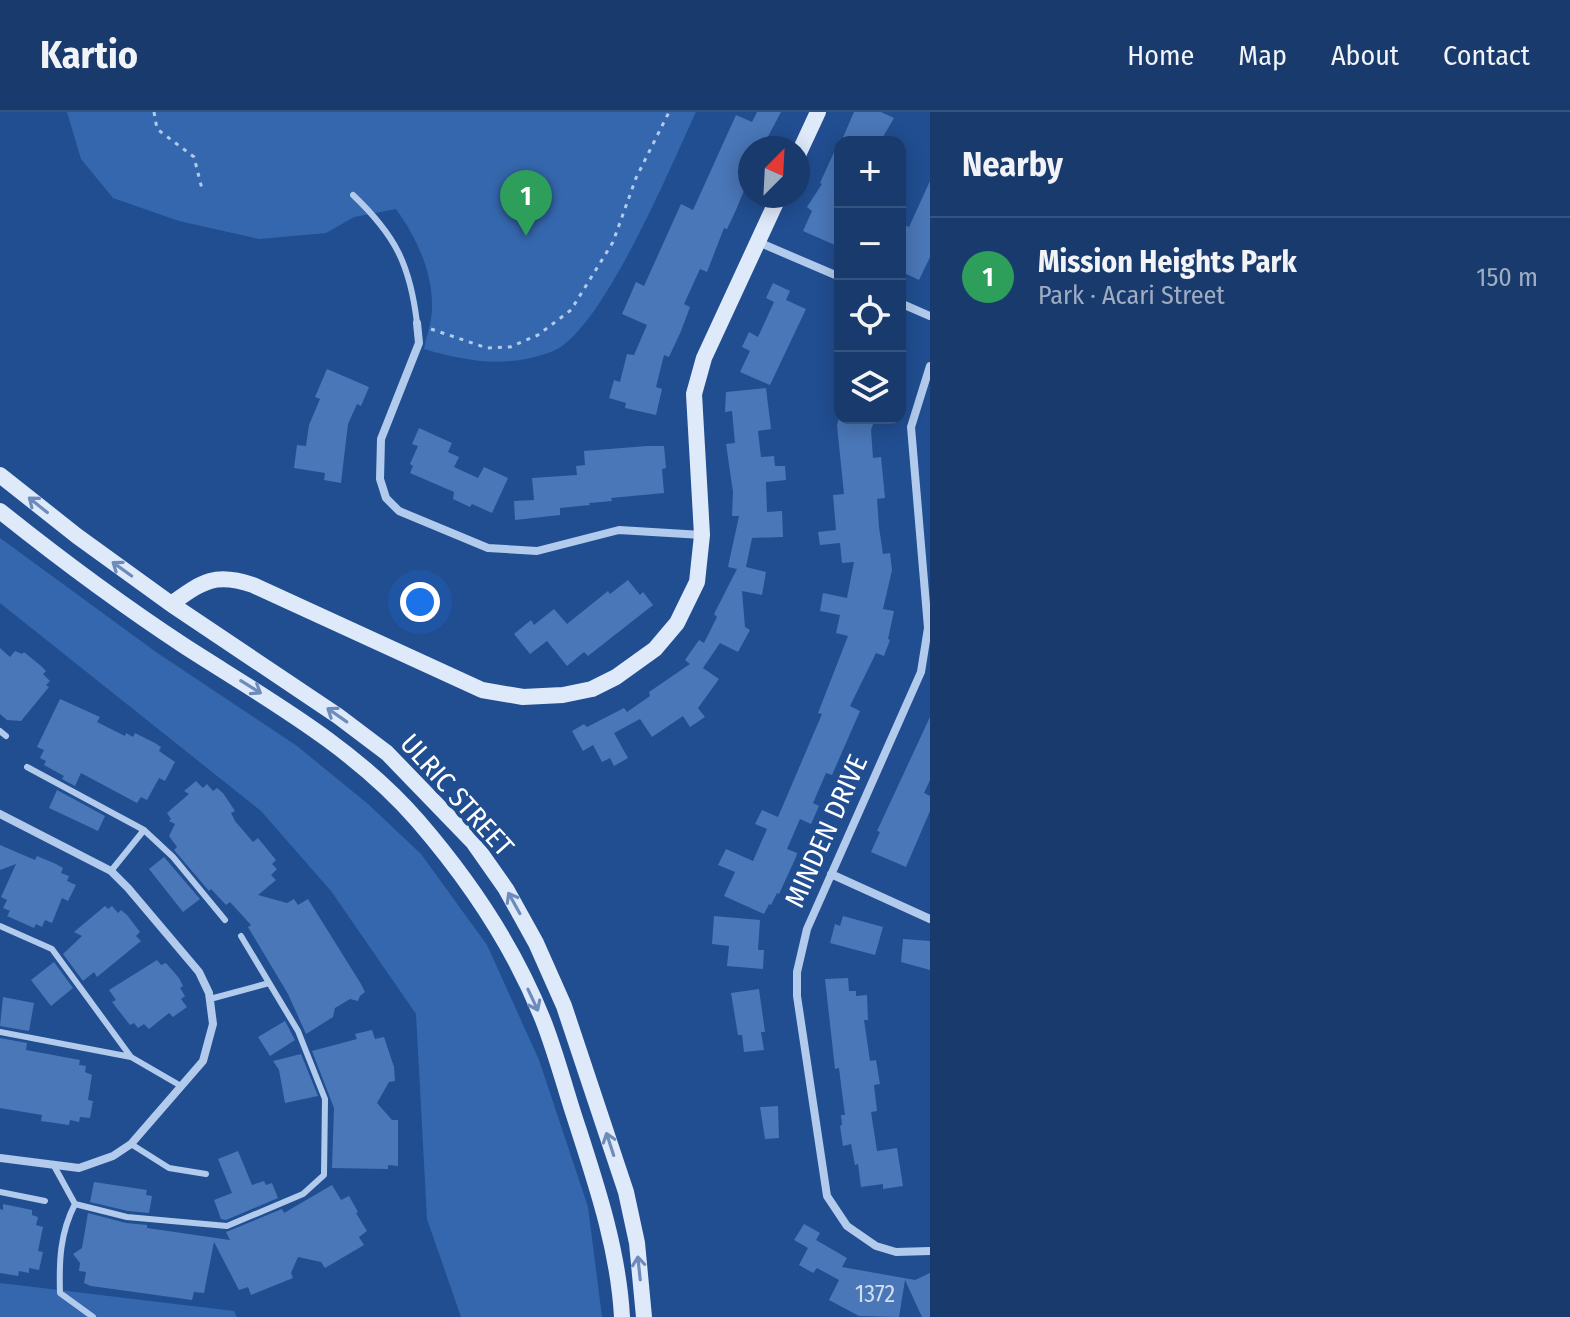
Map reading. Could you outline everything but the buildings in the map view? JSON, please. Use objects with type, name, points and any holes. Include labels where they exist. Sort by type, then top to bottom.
[{"type":"main road","points":[[807,136],[818,112]]},
{"type":"main road","points":[[111,595],[171,604],[209,579],[230,578],[253,585],[482,690],[523,697],[563,695],[592,689],[616,677],[655,649],[677,623],[697,582],[702,535],[694,394],[704,358],[774,208]]},
{"type":"main road","name":"ULRIC STREET","points":[[0,475],[171,604],[338,716],[387,753],[473,842],[506,889],[536,943],[564,1006],[626,1192],[637,1243],[644,1317]]},
{"type":"main road","name":"ULRIC STREET","points":[[0,511],[111,595],[292,713],[365,770],[416,819],[470,886],[507,945],[543,1020],[597,1187],[620,1277],[622,1317]]},
{"type":"main road","points":[[171,604],[185,646]]},
{"type":"street","points":[[758,242],[834,274]]},
{"type":"street","points":[[906,306],[930,316]]},
{"type":"street","points":[[417,323],[419,343],[381,439],[380,479],[386,498],[399,511],[488,548],[537,551],[619,530],[702,535]]},
{"type":"street","name":"MINDEN DRIVE","points":[[930,366],[911,427],[928,628],[921,672],[807,929],[797,972],[797,996],[827,1196],[847,1226],[876,1246],[896,1252],[930,1251]]},
{"type":"street","points":[[0,814],[111,871],[199,972],[210,999],[213,1024],[203,1061],[131,1144],[113,1156],[79,1168],[0,1158]]},
{"type":"street","points":[[831,874],[930,919]]},
{"type":"lane","points":[[353,195],[382,224],[395,243],[414,302],[417,323]]},
{"type":"lane","points":[[27,767],[144,830],[173,857],[225,920]]},
{"type":"lane","points":[[111,871],[144,830]]},
{"type":"lane","points":[[0,926],[52,949],[131,1057]]},
{"type":"lane","points":[[53,1164],[75,1204],[127,1217],[227,1226],[303,1194],[324,1175],[325,1099],[298,1031],[241,936]]},
{"type":"lane","points":[[210,999],[269,983]]},
{"type":"lane","points":[[0,1032],[131,1057],[181,1086]]},
{"type":"lane","points":[[131,1144],[169,1168],[206,1174]]},
{"type":"lane","points":[[0,1192],[45,1201]]},
{"type":"lane","points":[[75,1204],[65,1224],[59,1262],[60,1293],[93,1317]]},
{"type":"path","points":[[154,112],[157,129],[194,157],[202,189]]},
{"type":"path","points":[[417,323],[468,343],[510,347],[526,342],[571,310],[613,242],[636,178],[669,112]]},
{"type":"shaded area","points":[[67,112],[696,112],[633,245],[591,314],[571,339],[551,352],[503,362],[472,360],[424,349],[432,309],[429,278],[416,242],[396,209],[354,217],[326,233],[259,239],[179,221],[113,198],[81,159]]},
{"type":"shaded area","points":[[0,538],[156,652],[297,746],[368,804],[421,854],[487,945],[539,1060],[588,1207],[602,1317],[461,1317],[427,1219],[416,1014],[331,891],[261,811],[0,603]]},
{"type":"shaded area","points":[[0,1283],[234,1311],[237,1317],[0,1317]]},
{"type":"place","name":"Mission Heights Park","points":[[526,236]]}]
